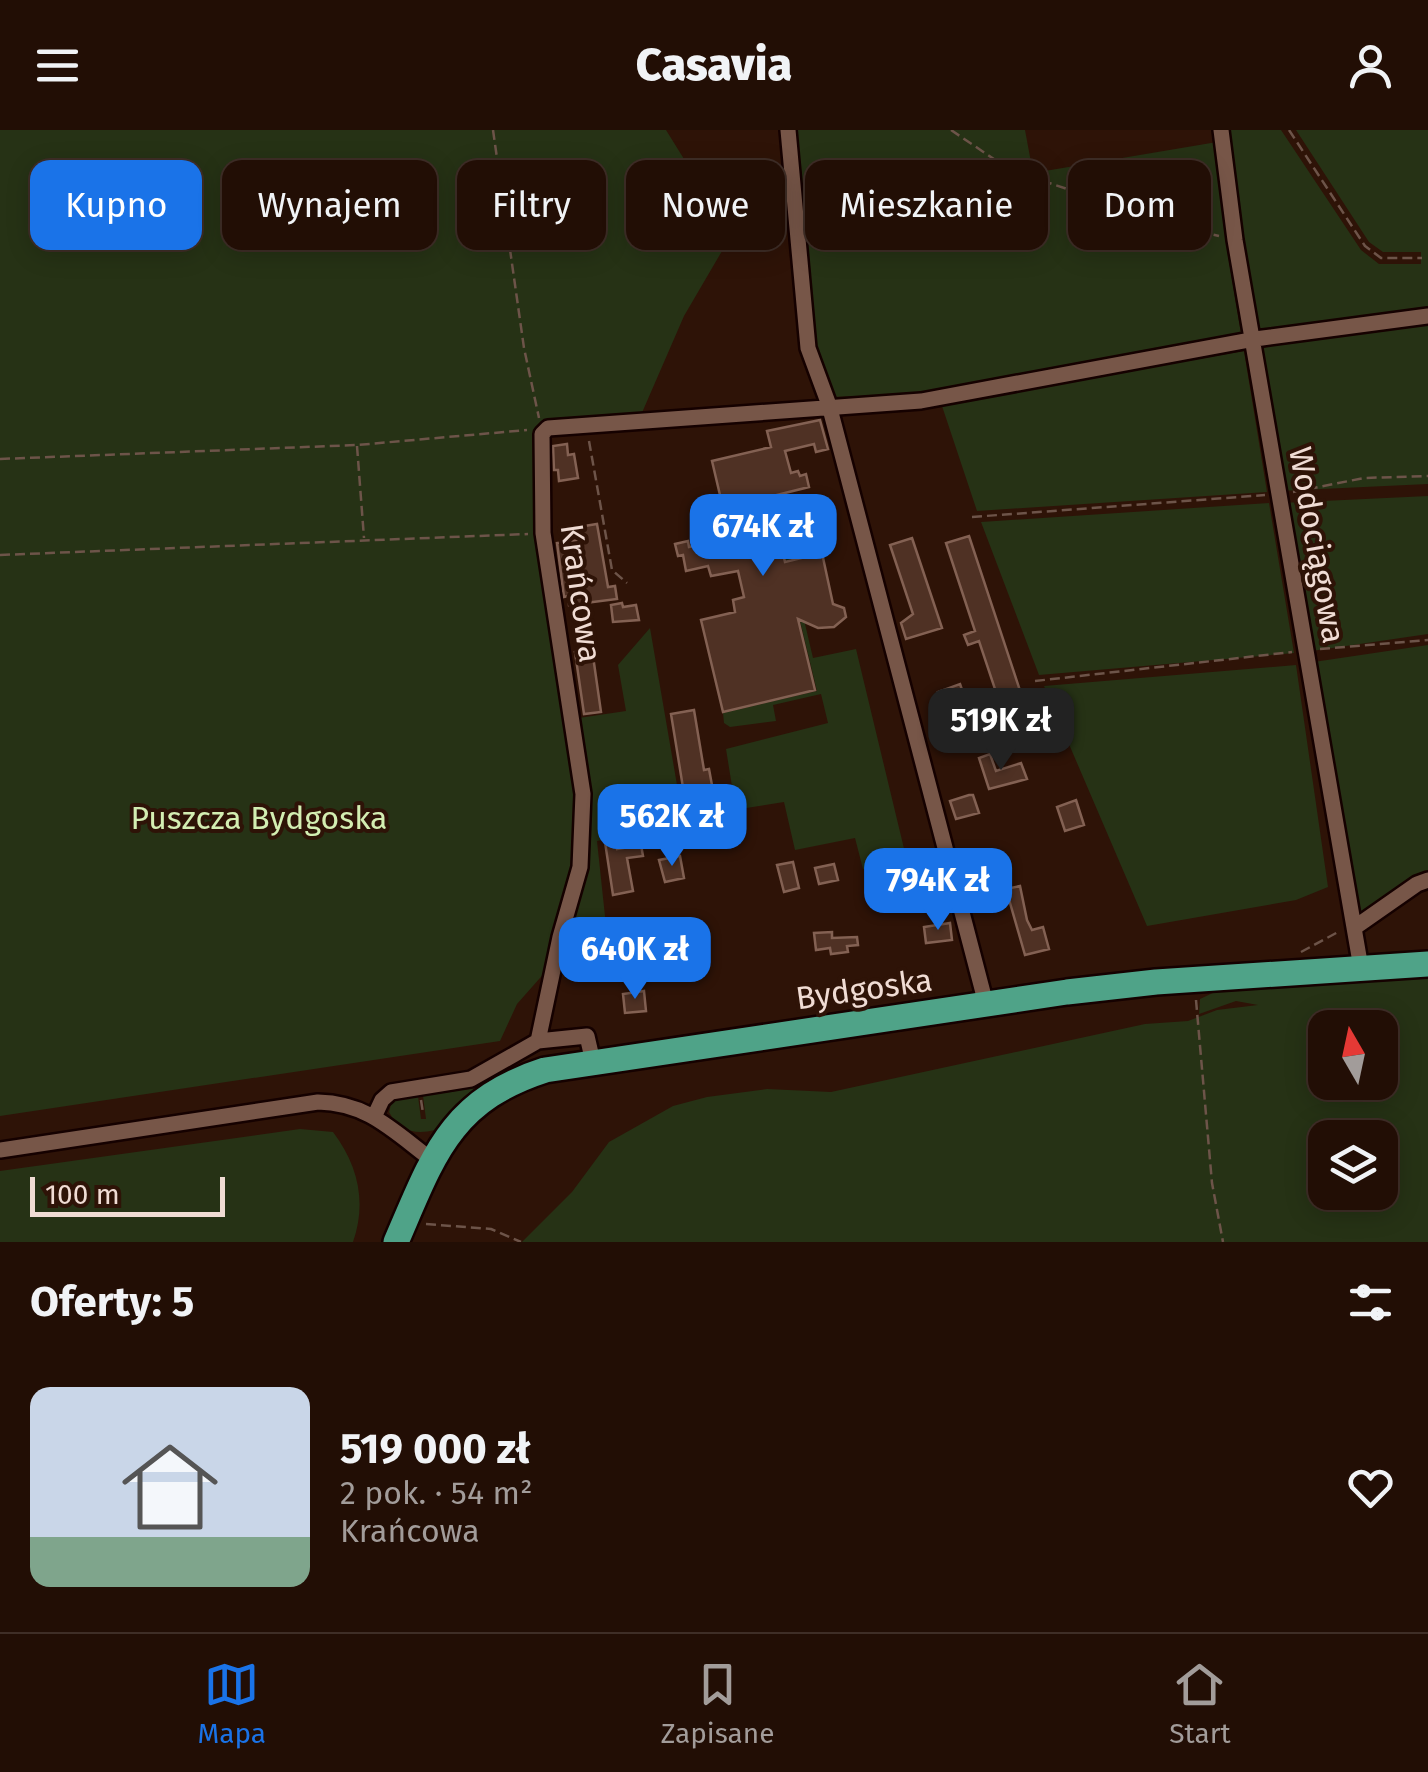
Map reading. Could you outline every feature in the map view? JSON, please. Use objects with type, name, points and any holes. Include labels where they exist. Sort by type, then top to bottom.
[{"type":"main road","name":"Bydgoska","points":[[400,1232],[432,1160],[470,1108],[512,1081],[545,1070],[986,1004],[1194,979],[1428,964]]},
{"type":"street","points":[[788,130],[808,348],[829,405],[986,1004]]},
{"type":"street","name":"Wodociągowa","points":[[1221,130],[1235,240],[1361,968]]},
{"type":"street","name":"Krańcowa","points":[[538,1042],[560,936],[580,867],[583,812],[544,533],[542,434],[548,428],[921,401],[1254,340],[1428,316]]},
{"type":"street","points":[[1354,928],[1428,880]]},
{"type":"street","points":[[374,1117],[390,1092],[470,1079],[538,1042],[588,1036],[593,1062]]},
{"type":"street","points":[[0,1150],[318,1102],[341,1102],[374,1117],[432,1160]]},
{"type":"path","points":[[0,459],[357,445],[542,428],[524,348],[493,130]]},
{"type":"path","points":[[951,130],[1010,170],[1182,227],[1235,240]]},
{"type":"path","points":[[1288,130],[1365,246],[1381,258],[1422,258]]},
{"type":"path","points":[[586,425],[612,570],[626,583]]},
{"type":"path","points":[[357,445],[364,539]]},
{"type":"path","points":[[972,517],[1280,494],[1364,478],[1428,476]]},
{"type":"path","points":[[0,554],[544,533]]},
{"type":"path","points":[[1036,681],[1428,640]]},
{"type":"path","points":[[1298,954],[1326,936],[1354,928]]},
{"type":"path","points":[[1194,979],[1212,1183],[1223,1242]]},
{"type":"path","points":[[400,1232],[491,1228],[522,1242]]},
{"type":"green space","name":"Puszcza Bydgoska","points":[[0,130],[666,130],[685,160],[626,160],[626,250],[722,251],[684,316],[641,415],[542,434],[542,515],[572,719],[626,711],[618,665],[650,628],[682,814],[735,805],[726,749],[828,723],[821,694],[773,705],[776,721],[730,727],[724,723],[723,713],[817,691],[759,451],[764,449],[813,658],[856,649],[907,861],[863,869],[855,838],[795,850],[784,802],[645,824],[646,833],[597,841],[610,963],[582,958],[555,961],[517,1004],[500,1041],[0,1116]]},
{"type":"green space","points":[[794,130],[1025,130],[1031,160],[805,160],[805,250],[1048,250],[1048,170],[1068,167],[1068,250],[1211,250],[1211,160],[1110,160],[1217,142],[1228,255],[1242,339],[920,395],[828,397],[813,347]]},
{"type":"green space","points":[[1226,130],[1281,130],[1361,250],[1379,264],[1421,264],[1421,252],[1383,252],[1369,242],[1296,130],[1428,130],[1428,311],[1253,337]]},
{"type":"green space","points":[[1428,322],[1428,484],[1279,491],[1255,349]]},
{"type":"green space","points":[[1244,351],[1267,492],[977,511],[941,403]]},
{"type":"green space","points":[[1428,496],[1428,634],[1305,652],[1281,503]]},
{"type":"green space","points":[[1269,503],[1294,653],[1039,675],[981,522]]},
{"type":"green space","points":[[1428,645],[1428,875],[1362,916],[1307,663]]},
{"type":"green space","points":[[1296,665],[1328,887],[1296,900],[1147,926],[1044,686]]},
{"type":"green space","points":[[1428,975],[1428,1242],[522,1242],[572,1192],[609,1142],[673,1106],[767,1089],[831,1092],[1145,1024],[1188,1021],[1217,1010],[1258,1005],[1236,1001],[1199,1014],[1200,999],[1219,990]]},
{"type":"green space","points":[[563,1053],[565,1056],[435,1130],[408,1130],[389,1112],[392,1101],[418,1096],[421,1119],[426,1119],[423,1096],[475,1088],[506,1070]]},
{"type":"green space","points":[[300,1129],[333,1132],[349,1157],[359,1198],[353,1242],[0,1242],[0,1171]]},
{"type":"building","points":[[820,420],[828,449],[816,452],[814,444],[785,451],[791,473],[806,474],[809,487],[769,497],[785,562],[822,553],[833,604],[844,608],[846,617],[834,627],[818,628],[798,619],[815,690],[723,712],[701,620],[735,612],[733,600],[744,597],[738,571],[711,576],[708,566],[686,571],[683,555],[678,556],[675,544],[688,541],[689,547],[708,543],[708,547],[731,542],[712,461],[771,447],[767,431]]},
{"type":"building","points":[[567,444],[568,455],[574,454],[578,478],[559,481],[558,470],[554,470],[553,446]]},
{"type":"building","points":[[597,524],[608,587],[615,586],[617,599],[569,605],[568,596],[564,597],[557,543],[580,540],[578,527]]},
{"type":"building","points":[[969,536],[1031,724],[1009,731],[979,641],[968,645],[964,635],[975,631],[946,543]]},
{"type":"building","points":[[912,538],[942,628],[906,639],[901,623],[913,614],[890,545]]},
{"type":"building","points":[[622,603],[623,607],[636,605],[639,620],[613,622],[611,605]]},
{"type":"building","points":[[592,649],[601,712],[584,714],[575,652]]},
{"type":"building","points":[[960,684],[975,728],[953,735],[938,692]]},
{"type":"building","points":[[694,710],[704,770],[709,769],[716,807],[687,812],[671,714]]},
{"type":"building","points":[[990,754],[996,771],[1021,763],[1027,779],[989,789],[979,758]]},
{"type":"building","points":[[973,795],[979,813],[956,819],[950,801]]},
{"type":"building","points":[[1076,800],[1084,825],[1065,831],[1057,807]]},
{"type":"building","points":[[615,840],[617,849],[641,845],[643,856],[627,858],[633,891],[613,895],[605,842]]},
{"type":"building","points":[[680,856],[684,878],[665,882],[659,860]]},
{"type":"building","points":[[793,862],[799,888],[784,892],[777,865]]},
{"type":"building","points":[[834,864],[838,880],[819,884],[815,868]]},
{"type":"building","points":[[1020,886],[1027,920],[1032,930],[1043,927],[1049,949],[1025,955],[1006,889]]},
{"type":"building","points":[[950,923],[952,940],[926,943],[924,927]]},
{"type":"building","points":[[832,932],[832,938],[857,937],[858,945],[847,946],[848,952],[831,954],[830,948],[816,950],[814,933]]},
{"type":"building","points":[[631,944],[632,948],[638,947],[643,968],[623,972],[618,946]]},
{"type":"building","points":[[644,991],[646,1011],[625,1013],[623,994]]}]
